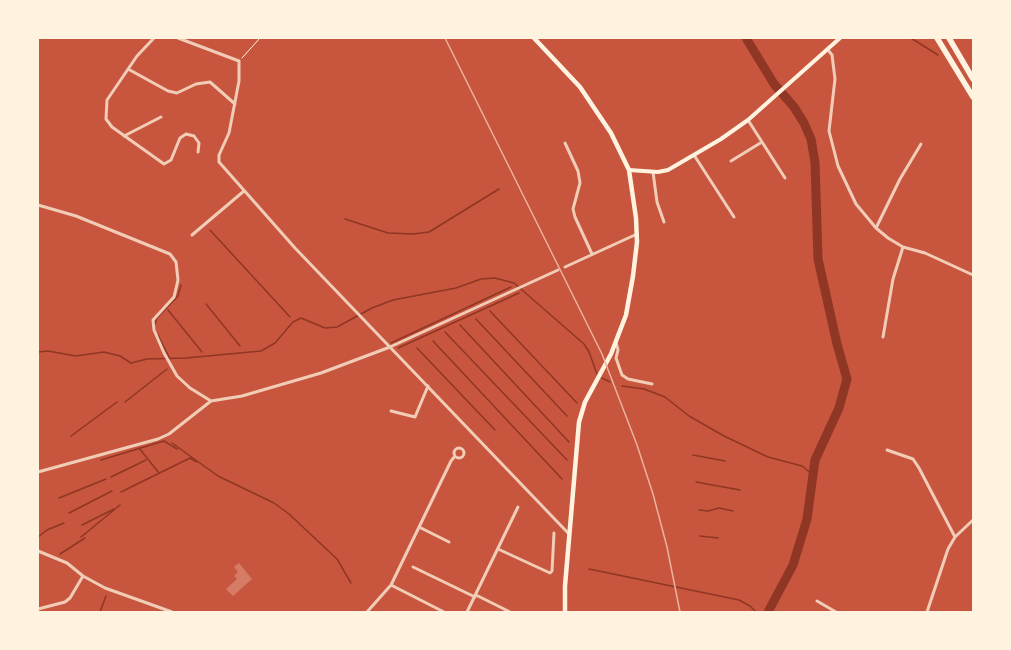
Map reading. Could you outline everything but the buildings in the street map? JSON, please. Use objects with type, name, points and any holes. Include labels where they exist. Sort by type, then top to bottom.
[{"type":"highway","points":[[937,38],[973,97]]},
{"type":"highway","points":[[949,38],[973,79]]},
{"type":"main road","points":[[534,38],[556,60],[586,96],[611,133],[629,170],[634,200],[637,234],[634,276],[630,299],[616,342],[585,402],[579,422],[571,535],[565,586],[565,612]]},
{"type":"main road","points":[[629,170],[653,172],[668,170],[694,155],[748,120],[828,50],[837,39]]},
{"type":"street","points":[[154,38],[137,56],[107,100],[106,119],[112,128],[164,164],[171,160],[180,138],[186,134],[194,136],[199,143],[198,152]]},
{"type":"street","points":[[178,38],[239,61],[239,81],[235,104],[229,133],[219,155],[219,162],[295,248],[571,535]]},
{"type":"street","points":[[828,50],[832,55],[835,79],[829,131],[838,166],[856,204],[876,228],[903,247],[925,253],[973,275]]},
{"type":"street","points":[[128,69],[168,91],[177,92],[196,84],[210,82],[235,104]]},
{"type":"street","points":[[124,136],[161,118]]},
{"type":"street","points":[[748,120],[785,178]]},
{"type":"street","points":[[731,161],[762,142]]},
{"type":"street","points":[[565,143],[578,171],[580,183],[573,209],[575,217],[592,254]]},
{"type":"street","points":[[876,228],[900,179],[921,144]]},
{"type":"street","points":[[694,155],[734,217]]},
{"type":"street","points":[[653,172],[657,202],[664,222]]},
{"type":"street","points":[[192,235],[244,191]]},
{"type":"street","points":[[38,205],[76,216],[170,254],[176,262],[178,280],[174,297],[153,320],[154,330],[164,353],[177,376],[190,388],[211,402]]},
{"type":"street","points":[[565,267],[637,234]]},
{"type":"street","points":[[883,337],[893,279],[903,247]]},
{"type":"street","points":[[38,472],[169,434],[211,402],[242,396],[321,373],[390,347],[558,270]]},
{"type":"street","points":[[616,342],[618,350],[616,358],[621,373],[626,378],[652,384]]},
{"type":"street","points":[[611,354],[616,358]]},
{"type":"street","points":[[391,411],[415,417],[428,386]]},
{"type":"street","points":[[887,450],[913,459],[955,537]]},
{"type":"street","points":[[367,612],[391,585],[451,461],[455,456]]},
{"type":"street","points":[[467,612],[518,507]]},
{"type":"street","points":[[927,612],[948,549],[955,537],[973,520]]},
{"type":"street","points":[[419,527],[449,542]]},
{"type":"street","points":[[498,549],[550,574],[552,571],[554,533]]},
{"type":"street","points":[[38,551],[67,563],[83,576],[117,593],[172,612]]},
{"type":"street","points":[[413,567],[510,612]]},
{"type":"street","points":[[38,609],[65,602],[70,598],[83,576]]},
{"type":"street","points":[[391,585],[444,612]]},
{"type":"street","points":[[817,601],[836,612]]},
{"type":"path","points":[[239,61],[260,38]]},
{"type":"waterway","points":[[746,38],[774,84],[794,107],[804,123],[811,139],[815,162],[818,259],[837,344],[847,379],[839,408],[815,460],[807,519],[793,565],[768,612]]},
{"type":"waterway","points":[[911,38],[938,55]]},
{"type":"waterway","points":[[345,219],[388,233],[413,234],[429,232],[499,189]]},
{"type":"waterway","points":[[210,230],[290,317]]},
{"type":"waterway","points":[[38,352],[48,351],[76,356],[104,352],[120,356],[131,363],[147,359],[186,358],[261,351],[275,343],[293,322],[301,318],[325,328],[337,327],[372,308],[393,300],[456,288],[481,279],[495,278],[514,283],[584,344],[589,352],[597,374]]},
{"type":"waterway","points":[[155,324],[157,318],[178,296],[181,285]]},
{"type":"waterway","points":[[391,343],[511,287]]},
{"type":"waterway","points":[[398,348],[519,293]]},
{"type":"waterway","points":[[206,304],[240,346]]},
{"type":"waterway","points":[[168,310],[202,352]]},
{"type":"waterway","points":[[490,311],[577,403]]},
{"type":"waterway","points":[[476,319],[567,416]]},
{"type":"waterway","points":[[460,325],[569,442]]},
{"type":"waterway","points":[[445,332],[567,460]]},
{"type":"waterway","points":[[158,335],[169,357]]},
{"type":"waterway","points":[[433,341],[562,479]]},
{"type":"waterway","points":[[417,348],[495,430]]},
{"type":"waterway","points":[[125,402],[167,369]]},
{"type":"waterway","points":[[602,378],[610,382]]},
{"type":"waterway","points":[[622,386],[644,389],[665,397],[689,416],[724,436],[768,457],[802,466],[813,475]]},
{"type":"waterway","points":[[71,436],[117,402]]},
{"type":"waterway","points":[[101,460],[164,441],[177,449]]},
{"type":"waterway","points":[[172,443],[218,476],[274,503],[289,514],[337,559],[351,583]]},
{"type":"waterway","points":[[139,448],[159,473]]},
{"type":"waterway","points":[[693,455],[725,461]]},
{"type":"waterway","points":[[190,458],[197,462]]},
{"type":"waterway","points":[[121,492],[190,458]]},
{"type":"waterway","points":[[111,477],[146,460]]},
{"type":"waterway","points":[[59,498],[106,479]]},
{"type":"waterway","points":[[696,482],[740,490]]},
{"type":"waterway","points":[[69,513],[112,491]]},
{"type":"waterway","points":[[81,537],[120,505]]},
{"type":"waterway","points":[[699,510],[708,511],[719,508],[733,511]]},
{"type":"waterway","points":[[82,525],[114,509]]},
{"type":"waterway","points":[[38,537],[47,530],[64,523]]},
{"type":"waterway","points":[[700,536],[718,538]]},
{"type":"waterway","points":[[60,554],[85,538]]},
{"type":"waterway","points":[[589,569],[739,600],[750,606],[756,612]]},
{"type":"waterway","points":[[100,612],[106,596]]},
{"type":"railway","points":[[445,38],[602,354],[637,445],[653,494],[667,547],[680,612]]}]
